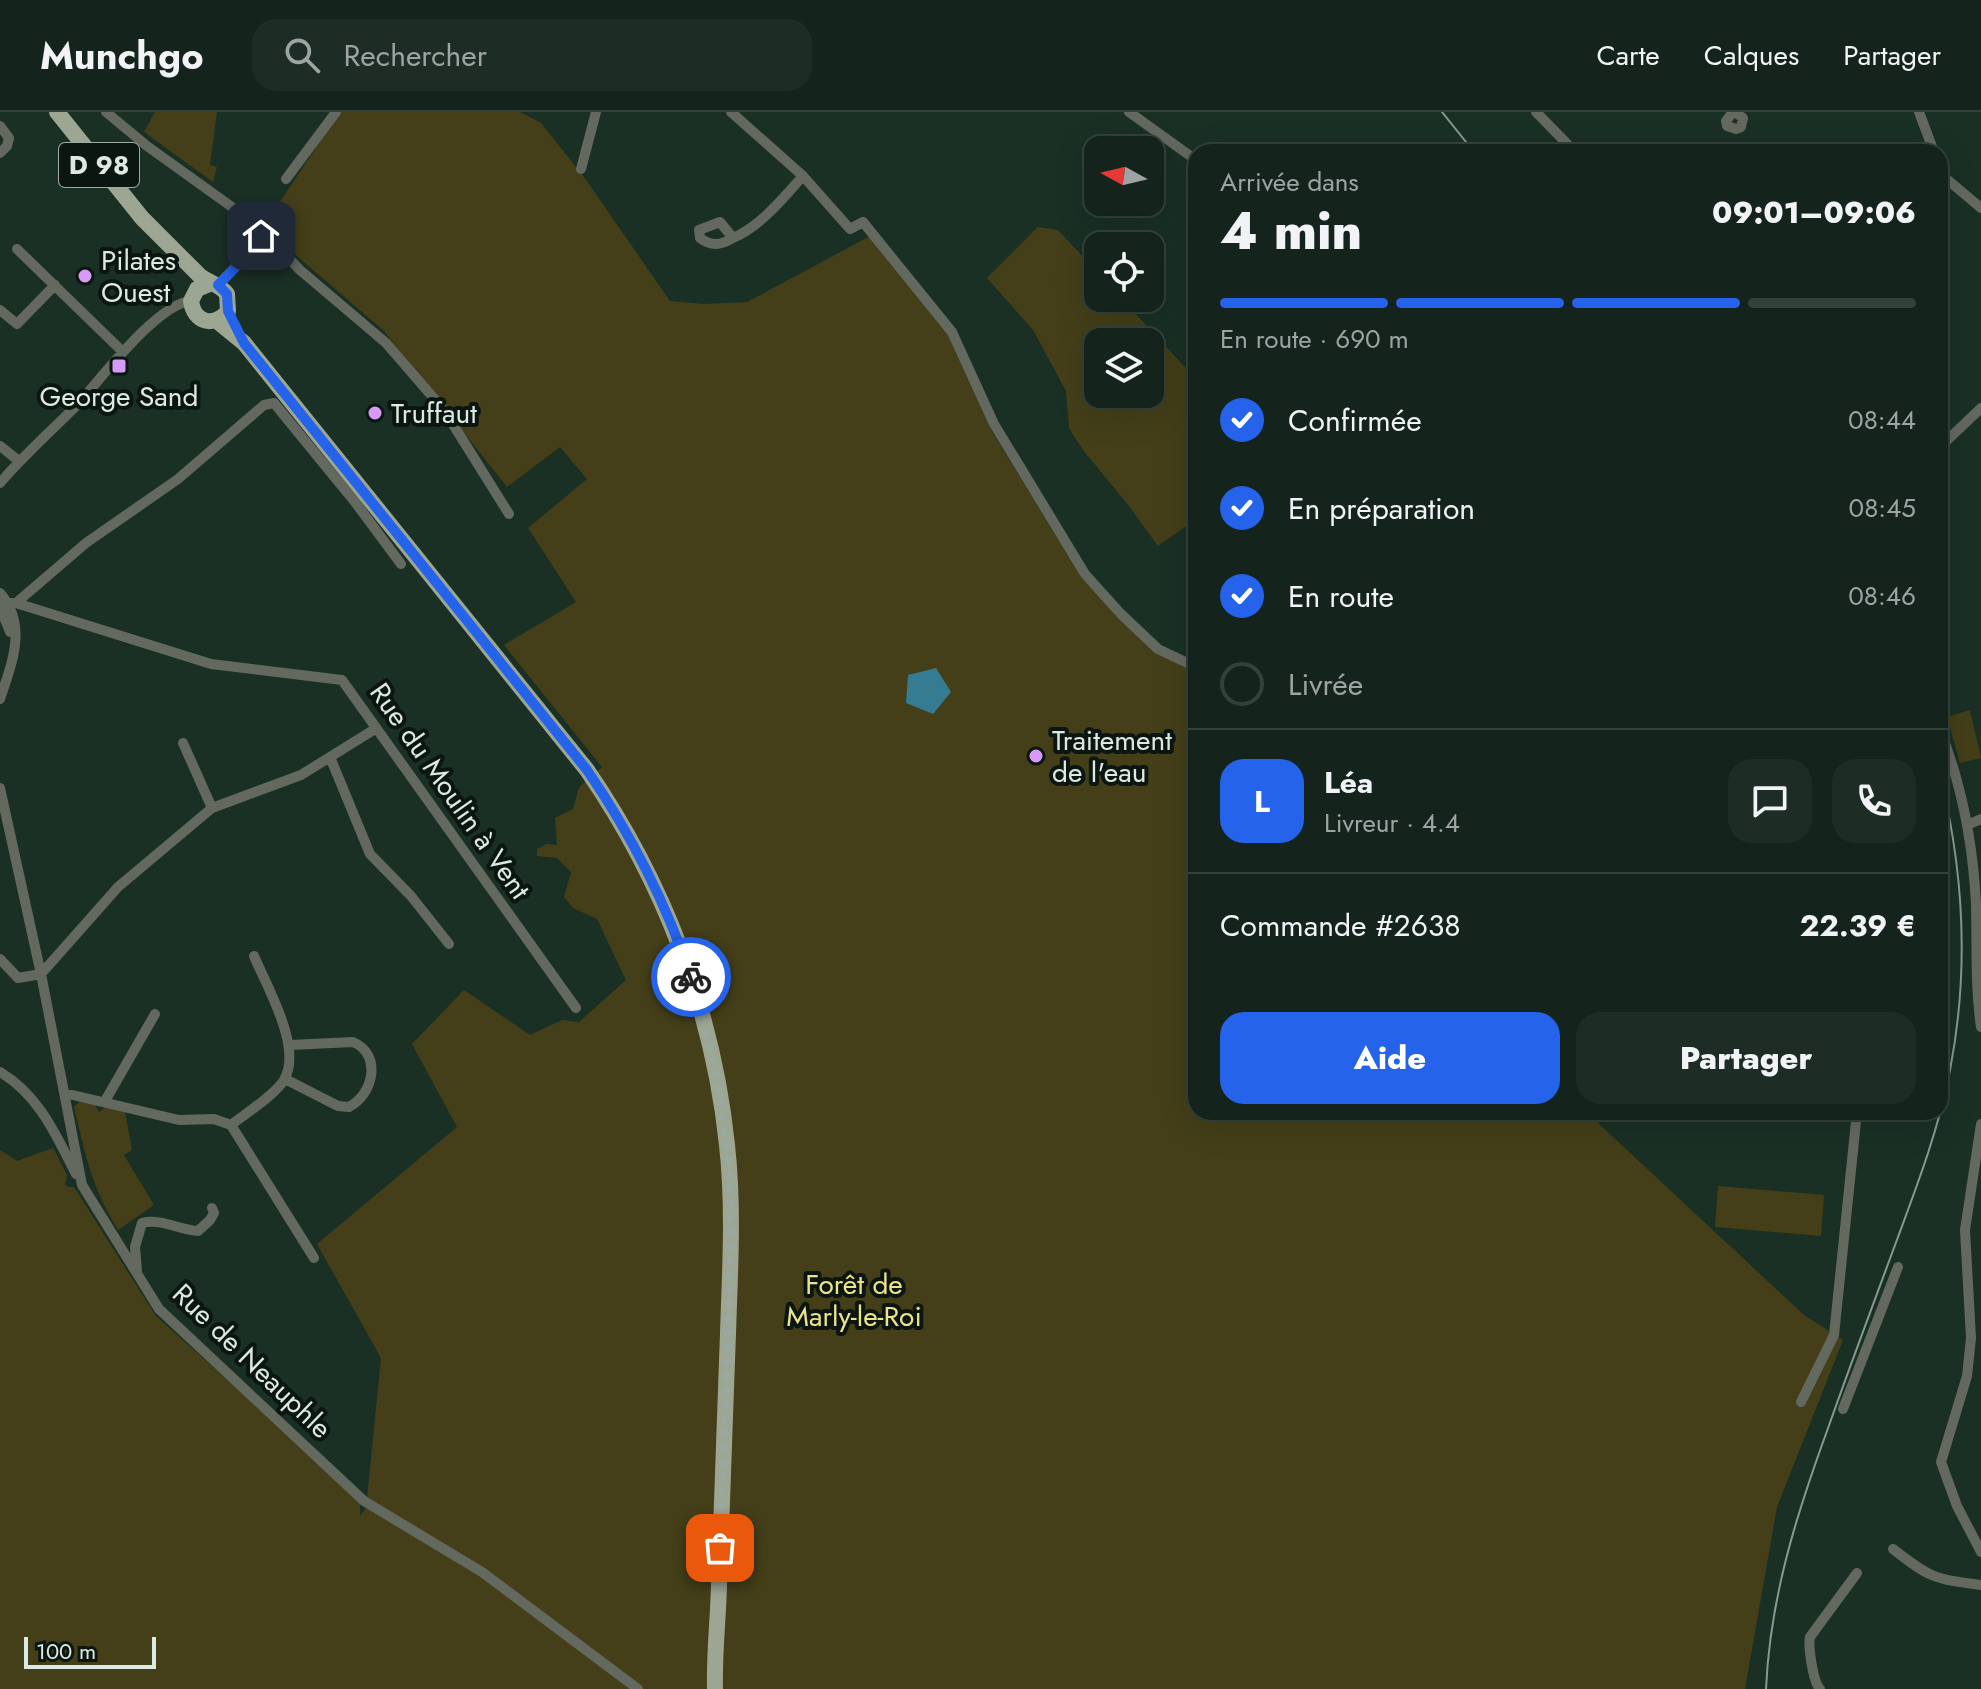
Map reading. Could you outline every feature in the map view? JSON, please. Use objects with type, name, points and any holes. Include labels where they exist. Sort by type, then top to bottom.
[{"type":"main road","name":"D 98","points":[[57,112],[142,218],[187,280],[192,298]]},
{"type":"main road","name":"D 98","points":[[142,218],[214,284]]},
{"type":"main road","points":[[214,284],[227,294],[222,316],[211,322],[194,314],[192,298],[202,285],[214,284]]},
{"type":"main road","points":[[222,316],[587,770],[639,854],[680,947],[705,1024],[717,1077],[730,1178],[731,1256],[715,1689]]},
{"type":"main road","points":[[718,1607],[726,1689]]},
{"type":"street","points":[[106,112],[157,154],[257,225],[261,236],[259,243],[214,284]]},
{"type":"street","points":[[286,179],[336,112]]},
{"type":"street","points":[[581,169],[596,112]]},
{"type":"street","points":[[731,112],[803,176],[850,229],[863,222],[952,332],[994,424],[1085,574],[1158,649],[1188,663]]},
{"type":"street","points":[[1129,112],[1188,154]]},
{"type":"street","points":[[1919,112],[1931,144]]},
{"type":"street","points":[[1535,113],[1567,144]]},
{"type":"street","points":[[0,126],[9,138],[4,149]]},
{"type":"street","points":[[733,238],[771,211],[803,176]]},
{"type":"street","points":[[1948,180],[1981,208]]},
{"type":"street","points":[[261,236],[272,241],[300,270],[386,343],[444,410],[509,514]]},
{"type":"street","points":[[17,249],[123,352]]},
{"type":"street","points":[[0,310],[17,324],[55,285]]},
{"type":"street","points":[[0,483],[77,405],[123,352],[164,314],[192,298]]},
{"type":"street","points":[[6,604],[86,543],[168,487],[264,405],[274,403],[401,564]]},
{"type":"street","points":[[1948,439],[1981,408]]},
{"type":"street","points":[[0,446],[19,461]]},
{"type":"street","points":[[0,593],[18,636],[0,699]]},
{"type":"street","name":"Rue du Moulin à Vent","points":[[6,604],[211,664],[336,678],[347,685],[375,729],[576,1008]]},
{"type":"street","points":[[0,959],[18,978],[41,974],[118,887],[212,808],[301,775],[375,729]]},
{"type":"street","points":[[183,743],[212,808]]},
{"type":"street","points":[[1948,750],[1967,825],[1976,902],[1977,1002],[1981,1027]]},
{"type":"street","points":[[330,757],[370,854],[411,896],[449,944]]},
{"type":"street","name":"Rue de Neauphle","points":[[0,788],[41,974],[82,1185],[159,1309],[364,1501],[482,1572],[638,1689]]},
{"type":"street","points":[[1967,825],[1981,819]]},
{"type":"street","points":[[231,1125],[285,1079],[290,1045],[254,956]]},
{"type":"street","points":[[105,1101],[155,1014]]},
{"type":"street","points":[[285,1079],[338,1106],[349,1107],[358,1101],[373,1073],[371,1056],[353,1042],[290,1045]]},
{"type":"street","points":[[0,1072],[19,1083],[44,1113],[82,1185]]},
{"type":"street","points":[[64,1093],[179,1120],[214,1119],[231,1125],[314,1258]]},
{"type":"street","points":[[1801,1402],[1834,1335],[1856,1120]]},
{"type":"street","points":[[1981,1124],[1965,1230],[1971,1338],[1967,1376],[1941,1462],[1957,1506],[1981,1552]]},
{"type":"street","points":[[137,1273],[135,1247],[142,1223],[156,1221],[198,1231],[210,1220],[214,1213],[212,1208]]},
{"type":"street","points":[[1843,1409],[1898,1267]]},
{"type":"street","points":[[1893,1549],[1924,1573],[1938,1579],[1981,1585]]},
{"type":"street","points":[[1820,1689],[1814,1683],[1810,1637],[1857,1573]]},
{"type":"green space","points":[[155,112],[217,112],[210,165],[217,167],[213,182],[144,132]]},
{"type":"green space","name":"Forêt de Marly-le-Roi","points":[[340,112],[520,112],[541,123],[584,177],[670,301],[704,304],[747,302],[872,235],[952,339],[991,430],[1082,578],[1150,647],[1188,668],[1188,1120],[1596,1120],[1804,1315],[1843,1340],[1777,1507],[1745,1689],[0,1689],[0,1150],[17,1161],[53,1148],[67,1175],[65,1184],[74,1187],[156,1316],[360,1499],[360,1516],[366,1508],[381,1358],[317,1244],[457,1127],[412,1044],[464,990],[530,1035],[562,1020],[579,1022],[626,980],[597,919],[573,908],[564,897],[571,872],[557,858],[537,856],[537,849],[546,844],[557,845],[555,818],[573,809],[579,787],[602,767],[504,645],[576,602],[528,528],[587,479],[560,447],[507,487],[383,330],[263,227]]},
{"type":"green space","points":[[1038,227],[1058,230],[1084,258],[1084,312],[1134,312],[1149,328],[1084,328],[1084,408],[1164,408],[1164,344],[1188,370],[1188,525],[1158,546],[1069,428],[1066,391],[1033,330],[987,278]]},
{"type":"green space","points":[[1970,710],[1981,758],[1960,763],[1948,717]]},
{"type":"green space","points":[[80,1101],[95,1105],[99,1112],[106,1107],[125,1112],[132,1150],[124,1155],[154,1205],[118,1230],[101,1199],[86,1156],[74,1107]]},
{"type":"green space","points":[[1718,1186],[1824,1195],[1821,1236],[1715,1227]]},
{"type":"water","points":[[936,668],[951,692],[933,714],[906,703],[908,675]]},
{"type":"tram line","points":[[1442,112],[1468,144]]},
{"type":"tram line","points":[[1948,812],[1959,885],[1962,959],[1956,1033],[1948,1079]]},
{"type":"tram line","points":[[1766,1689],[1773,1622],[1795,1526],[1938,1120]]},
{"type":"way so far","points":[[691,977],[717,1077],[730,1178],[731,1256],[720,1548]]},
{"type":"place","name":"Pilates Ouest","points":[[85,276]]},
{"type":"place","name":"George Sand","points":[[119,366]]},
{"type":"place","name":"Truffaut","points":[[375,413]]},
{"type":"place","name":"Traitement de l'eau","points":[[1036,756]]},
{"type":"route","points":[[261,236],[259,243],[218,285],[227,294],[228,311],[244,343],[587,770],[646,867],[663,902],[691,977]]}]
